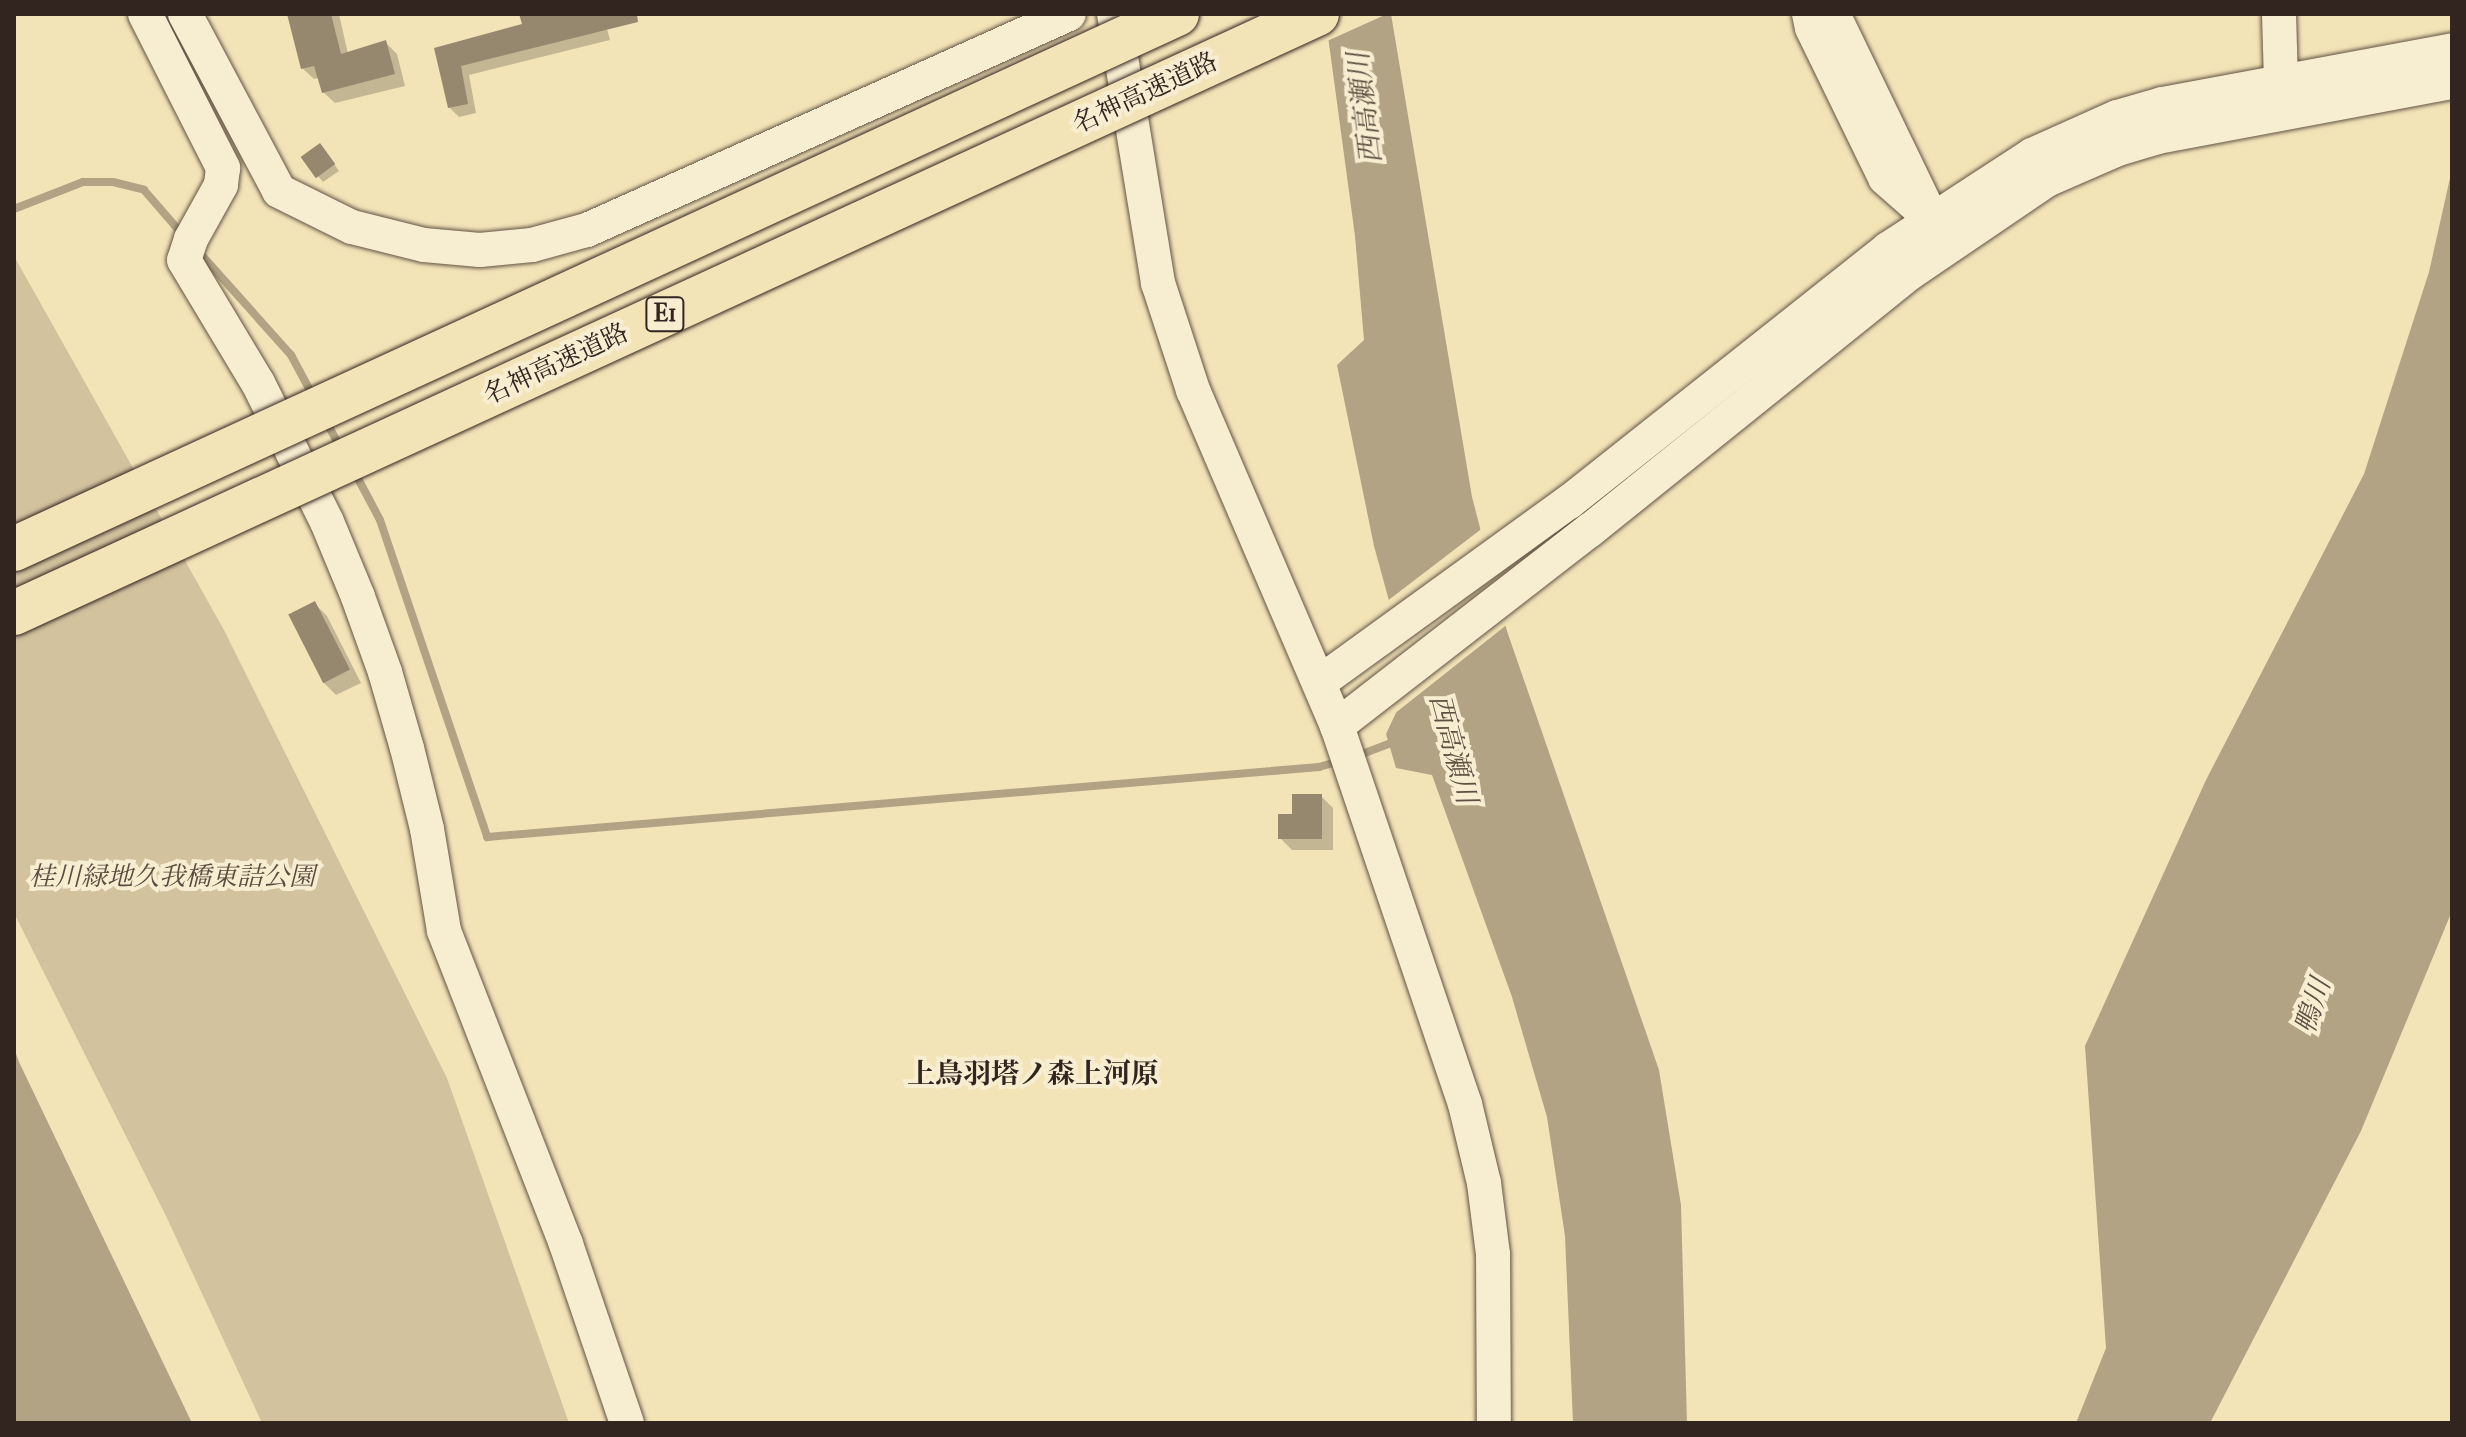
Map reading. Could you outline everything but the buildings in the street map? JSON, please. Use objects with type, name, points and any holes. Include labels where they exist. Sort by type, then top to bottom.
[{"type":"highway","name":"E1","points":[[14,549],[1177,14]]},
{"type":"highway","name":"名神高速道路","points":[[14,613],[1317,14]]},
{"type":"street","points":[[145,14],[223,168],[221,185],[184,260],[258,383],[327,522],[358,597],[385,672],[407,748],[427,829],[444,931],[566,1244],[627,1423]]},
{"type":"street","points":[[185,14],[279,191],[352,227],[424,245],[480,250],[532,245],[587,230],[1069,14]]},
{"type":"street","points":[[1114,14],[1158,283],[1193,390],[1337,726],[1435,1009],[1476,1145],[1493,1254],[1494,1423]]},
{"type":"street","points":[[1809,14],[1812,28],[1885,178],[1939,233]]},
{"type":"street","points":[[1833,14],[1939,233]]},
{"type":"street","points":[[2279,14],[2281,81]]},
{"type":"street","points":[[1320,682],[1569,502],[1888,249],[1939,233],[2118,149],[2452,50]]},
{"type":"street","points":[[1337,726],[1590,530],[2032,155],[2117,117],[2281,81],[2328,87],[2452,82]]},
{"type":"street","points":[[1569,502],[1590,530]]},
{"type":"green space","name":"桂川緑地久我橋東詰公園","points":[[14,256],[224,630],[447,1078],[569,1423],[262,1423],[166,1216],[14,913]]},
{"type":"water","name":"西高瀬川","points":[[1325,14],[1391,14],[1472,497],[1507,631],[1659,1070],[1681,1205],[1687,1423],[1573,1423],[1565,1236],[1547,1117],[1512,997],[1432,775],[1396,768],[1386,734],[1411,681],[1374,546],[1337,365],[1364,340],[1355,236]]},
{"type":"water","name":"鴨川","points":[[2452,169],[2452,911],[2361,1131],[2210,1423],[2076,1423],[2106,1348],[2085,1046],[2206,780],[2364,474],[2429,272]]},
{"type":"water","points":[[14,1048],[19,1062],[192,1423],[14,1423]]},
{"type":"pier","points":[[1321,14],[1387,14],[1325,42]]},
{"type":"pier","points":[[1484,527],[1509,623],[1389,718],[1407,681],[1386,602]]},
{"type":"waterway","points":[[14,209],[83,182],[113,182],[144,190],[183,235]]},
{"type":"waterway","points":[[198,251],[291,355],[313,396]]},
{"type":"waterway","points":[[325,419],[341,449]]},
{"type":"waterway","points":[[354,471],[380,520],[487,837],[1319,767],[1340,761]]},
{"type":"waterway","points":[[1357,756],[1396,741]]},
{"type":"district","name":"上鳥羽塔ノ森上河原","points":[[1033,1074]]}]
